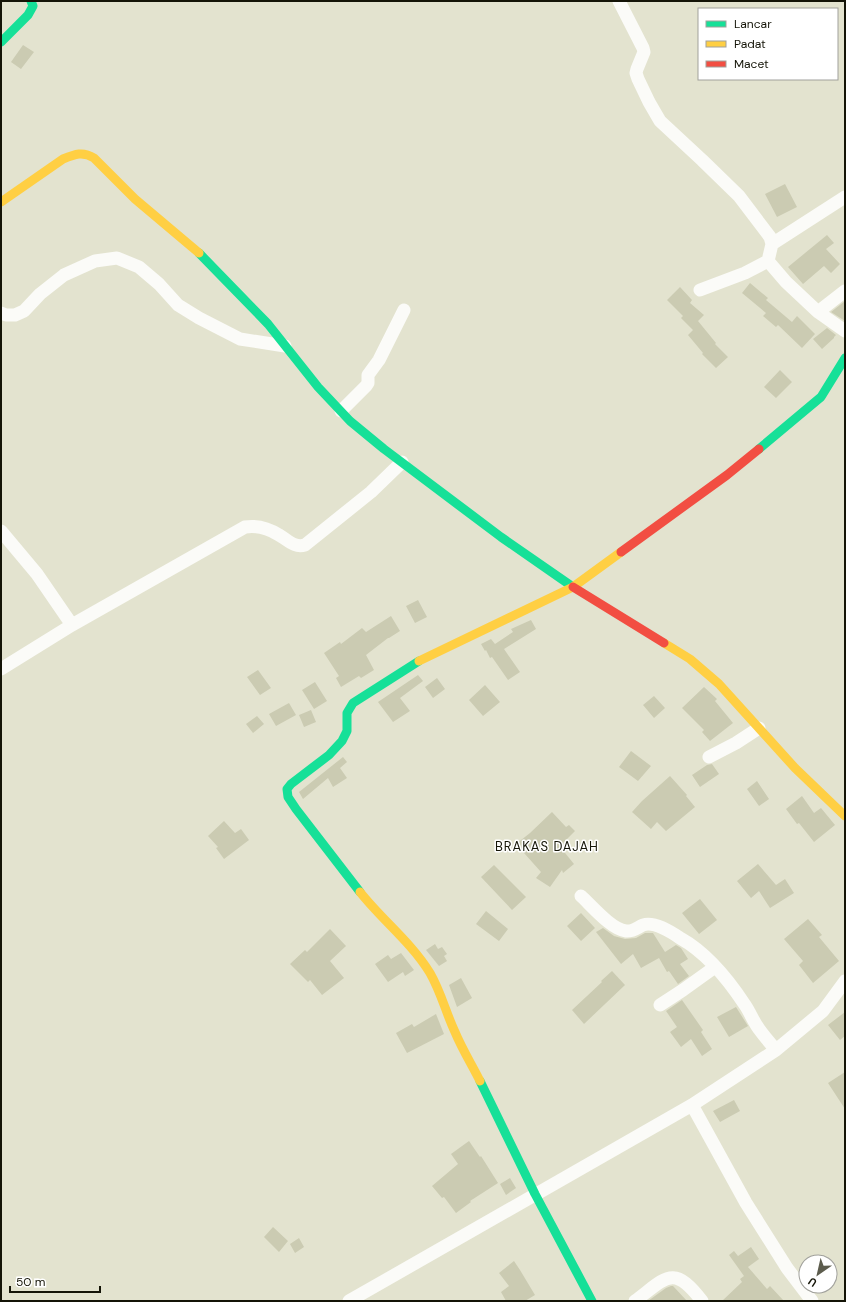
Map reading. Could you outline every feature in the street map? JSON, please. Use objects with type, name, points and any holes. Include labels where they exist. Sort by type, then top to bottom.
[{"type":"street","points":[[1,42],[28,15],[33,6],[31,1]]},
{"type":"street","points":[[619,1],[643,48],[644,52],[636,73],[649,102],[660,121],[739,196],[770,237],[772,244],[768,261],[745,273],[700,290]]},
{"type":"street","points":[[1,202],[64,158],[79,153],[87,154],[94,158],[135,199],[191,245],[268,324],[318,387],[350,421],[501,537],[573,587],[690,659],[720,684],[795,768],[845,816]]},
{"type":"street","points":[[772,244],[845,197]]},
{"type":"street","points":[[1,313],[6,316],[15,315],[24,311],[40,294],[64,275],[95,261],[117,258],[139,267],[159,284],[178,305],[199,318],[240,339],[285,346]]},
{"type":"street","points":[[768,261],[786,282],[818,312],[845,331]]},
{"type":"street","points":[[818,312],[845,291]]},
{"type":"street","points":[[341,411],[368,383],[368,375],[379,360],[404,310]]},
{"type":"street","points":[[592,1301],[535,1194],[455,1033],[440,993],[430,973],[390,924],[370,905],[296,809],[288,797],[287,791],[291,784],[341,744],[347,732],[346,713],[353,703],[418,662],[573,587],[727,476],[821,397],[845,358]]},
{"type":"street","points":[[1,669],[72,625],[245,527],[252,526],[265,528],[296,546],[305,545],[370,492],[402,462]]},
{"type":"street","points":[[1,531],[36,574],[72,625]]},
{"type":"street","points":[[709,757],[736,743],[759,728]]},
{"type":"street","points":[[581,896],[604,917],[624,930],[631,931],[645,924],[654,925],[680,938],[700,953],[733,987],[758,1028],[776,1050]]},
{"type":"street","points":[[660,1005],[715,967]]},
{"type":"street","points":[[349,1301],[692,1105],[776,1050],[823,1011],[845,981]]},
{"type":"street","points":[[692,1105],[746,1203],[787,1268],[812,1301]]},
{"type":"street","points":[[635,1301],[666,1278],[675,1277],[681,1279],[702,1301]]},
{"type":"building","points":[[23,45],[34,52],[21,69],[11,62]]},
{"type":"building","points":[[785,184],[797,207],[777,217],[765,194]]},
{"type":"building","points":[[827,235],[834,243],[826,249],[840,264],[831,273],[824,266],[803,284],[788,267]]},
{"type":"building","points":[[750,283],[768,298],[766,300],[792,322],[797,316],[815,334],[802,348],[778,325],[776,327],[763,316],[766,313],[742,293]]},
{"type":"building","points":[[680,287],[692,300],[690,303],[704,315],[698,321],[716,343],[715,344],[728,357],[716,368],[702,354],[703,353],[688,335],[693,330],[681,318],[683,316],[667,300]]},
{"type":"building","points":[[845,301],[845,321],[831,312]]},
{"type":"building","points":[[827,328],[836,335],[822,349],[813,339]]},
{"type":"building","points":[[780,370],[792,382],[776,398],[764,387]]},
{"type":"building","points":[[418,600],[427,617],[415,623],[406,606]]},
{"type":"building","points":[[391,616],[400,631],[388,638],[366,655],[374,670],[361,678],[359,676],[341,687],[336,678],[339,676],[324,653],[340,642],[341,644],[362,628],[366,632]]},
{"type":"building","points":[[531,620],[536,629],[504,649],[520,672],[508,680],[492,657],[490,658],[481,644],[491,639],[495,644],[513,632],[511,629]]},
{"type":"building","points":[[258,670],[271,688],[260,695],[247,677]]},
{"type":"building","points":[[418,675],[423,681],[400,698],[410,711],[393,722],[378,702]]},
{"type":"building","points":[[437,678],[445,689],[433,698],[425,687]]},
{"type":"building","points":[[315,682],[327,701],[314,709],[302,690]]},
{"type":"building","points":[[485,685],[500,702],[483,716],[469,700]]},
{"type":"building","points":[[704,687],[717,699],[715,701],[733,723],[710,741],[702,732],[704,730],[682,708]]},
{"type":"building","points":[[654,696],[665,708],[654,718],[643,705]]},
{"type":"building","points":[[289,703],[296,715],[276,726],[269,714]]},
{"type":"building","points":[[311,710],[316,722],[304,727],[299,715]]},
{"type":"building","points":[[257,716],[264,724],[253,733],[246,724]]},
{"type":"building","points":[[631,751],[651,766],[638,781],[619,767]]},
{"type":"building","points":[[343,757],[347,762],[340,768],[347,778],[333,787],[328,778],[303,799],[299,792]]},
{"type":"building","points":[[712,764],[719,774],[700,787],[692,775],[707,765]]},
{"type":"building","points":[[670,776],[687,795],[686,796],[695,807],[666,831],[657,822],[651,829],[632,812]]},
{"type":"building","points":[[757,781],[769,799],[759,806],[747,789]]},
{"type":"building","points":[[802,796],[814,813],[821,808],[835,825],[814,842],[799,823],[797,824],[786,809]]},
{"type":"building","points":[[552,812],[566,827],[569,825],[575,831],[562,844],[564,846],[561,848],[574,864],[563,873],[562,870],[550,887],[536,878],[541,872],[516,844]]},
{"type":"building","points":[[224,821],[235,833],[241,829],[249,840],[224,859],[216,848],[218,847],[208,836]]},
{"type":"building","points":[[758,864],[776,885],[785,879],[794,893],[770,908],[759,891],[751,898],[737,881]]},
{"type":"building","points":[[494,865],[526,897],[512,910],[481,877]]},
{"type":"building","points":[[700,899],[717,920],[699,934],[682,913]]},
{"type":"building","points":[[486,911],[508,929],[499,941],[476,924]]},
{"type":"building","points":[[581,913],[595,928],[581,941],[567,926]]},
{"type":"building","points":[[808,919],[822,935],[819,937],[839,961],[813,983],[799,965],[803,961],[784,939]]},
{"type":"building","points":[[603,928],[614,936],[625,939],[636,938],[645,933],[653,933],[665,952],[676,945],[681,948],[688,959],[680,964],[689,976],[678,984],[669,971],[667,972],[659,958],[641,968],[633,954],[621,964],[596,932]]},
{"type":"building","points":[[330,929],[346,946],[330,961],[344,978],[322,995],[310,980],[308,982],[290,964],[305,950],[307,952]]},
{"type":"building","points":[[435,944],[438,949],[442,947],[447,954],[444,956],[447,961],[439,966],[426,950]]},
{"type":"building","points":[[401,953],[414,970],[405,976],[403,972],[388,982],[375,964],[388,955],[391,959]]},
{"type":"building","points":[[612,971],[625,985],[584,1024],[572,1010]]},
{"type":"building","points":[[461,978],[472,998],[457,1007],[449,985]]},
{"type":"building","points":[[682,1000],[703,1030],[701,1032],[712,1049],[702,1056],[691,1039],[681,1047],[670,1032],[677,1027],[666,1011]]},
{"type":"building","points":[[736,1007],[748,1026],[729,1037],[717,1017]]},
{"type":"building","points":[[845,1012],[845,1036],[840,1040],[828,1025]]},
{"type":"building","points":[[436,1014],[444,1034],[407,1053],[396,1033],[412,1024],[414,1027]]},
{"type":"building","points":[[845,1072],[845,1109],[828,1083]]},
{"type":"building","points":[[734,1100],[740,1111],[720,1122],[713,1111]]},
{"type":"building","points":[[469,1141],[480,1157],[481,1156],[498,1183],[470,1201],[471,1202],[456,1213],[444,1197],[442,1198],[432,1186],[458,1164],[451,1154]]},
{"type":"building","points":[[510,1178],[516,1188],[506,1195],[500,1184]]},
{"type":"building","points":[[273,1227],[288,1241],[279,1252],[264,1237]]},
{"type":"building","points":[[299,1238],[304,1247],[295,1253],[290,1244]]},
{"type":"building","points":[[751,1247],[759,1259],[748,1267],[767,1289],[770,1286],[784,1301],[722,1301],[742,1282],[740,1279],[744,1276],[729,1255],[734,1251],[738,1256]]},
{"type":"building","points":[[514,1261],[535,1295],[525,1301],[506,1301],[501,1292],[509,1286],[499,1273]]},
{"type":"building","points":[[673,1286],[687,1301],[648,1301],[666,1288]]},
{"type":"traffic: fast","points":[[1,42],[28,15],[33,6],[31,1]]},
{"type":"traffic: fast","points":[[199,253],[268,324],[318,387],[350,421],[384,449],[501,537],[573,587]]},
{"type":"traffic: fast","points":[[759,449],[821,397],[845,358]]},
{"type":"traffic: fast","points":[[360,892],[296,809],[288,797],[287,789],[291,784],[329,755],[342,741],[347,731],[347,713],[353,703],[419,661]]},
{"type":"traffic: fast","points":[[480,1081],[535,1194],[592,1301]]},
{"type":"traffic: slow","points":[[1,202],[63,159],[75,155],[86,154],[94,158],[135,199],[199,253]]},
{"type":"traffic: slow","points":[[419,661],[573,587],[621,552]]},
{"type":"traffic: slow","points":[[664,643],[690,659],[719,684],[795,768],[845,816]]},
{"type":"traffic: slow","points":[[360,892],[414,951],[430,973],[464,1051],[480,1081]]},
{"type":"traffic: jam","points":[[621,552],[727,475],[759,449]]},
{"type":"traffic: jam","points":[[573,587],[664,643]]},
{"type":"district","name":"BRAKAS DAJAH","points":[[547,846]]}]
